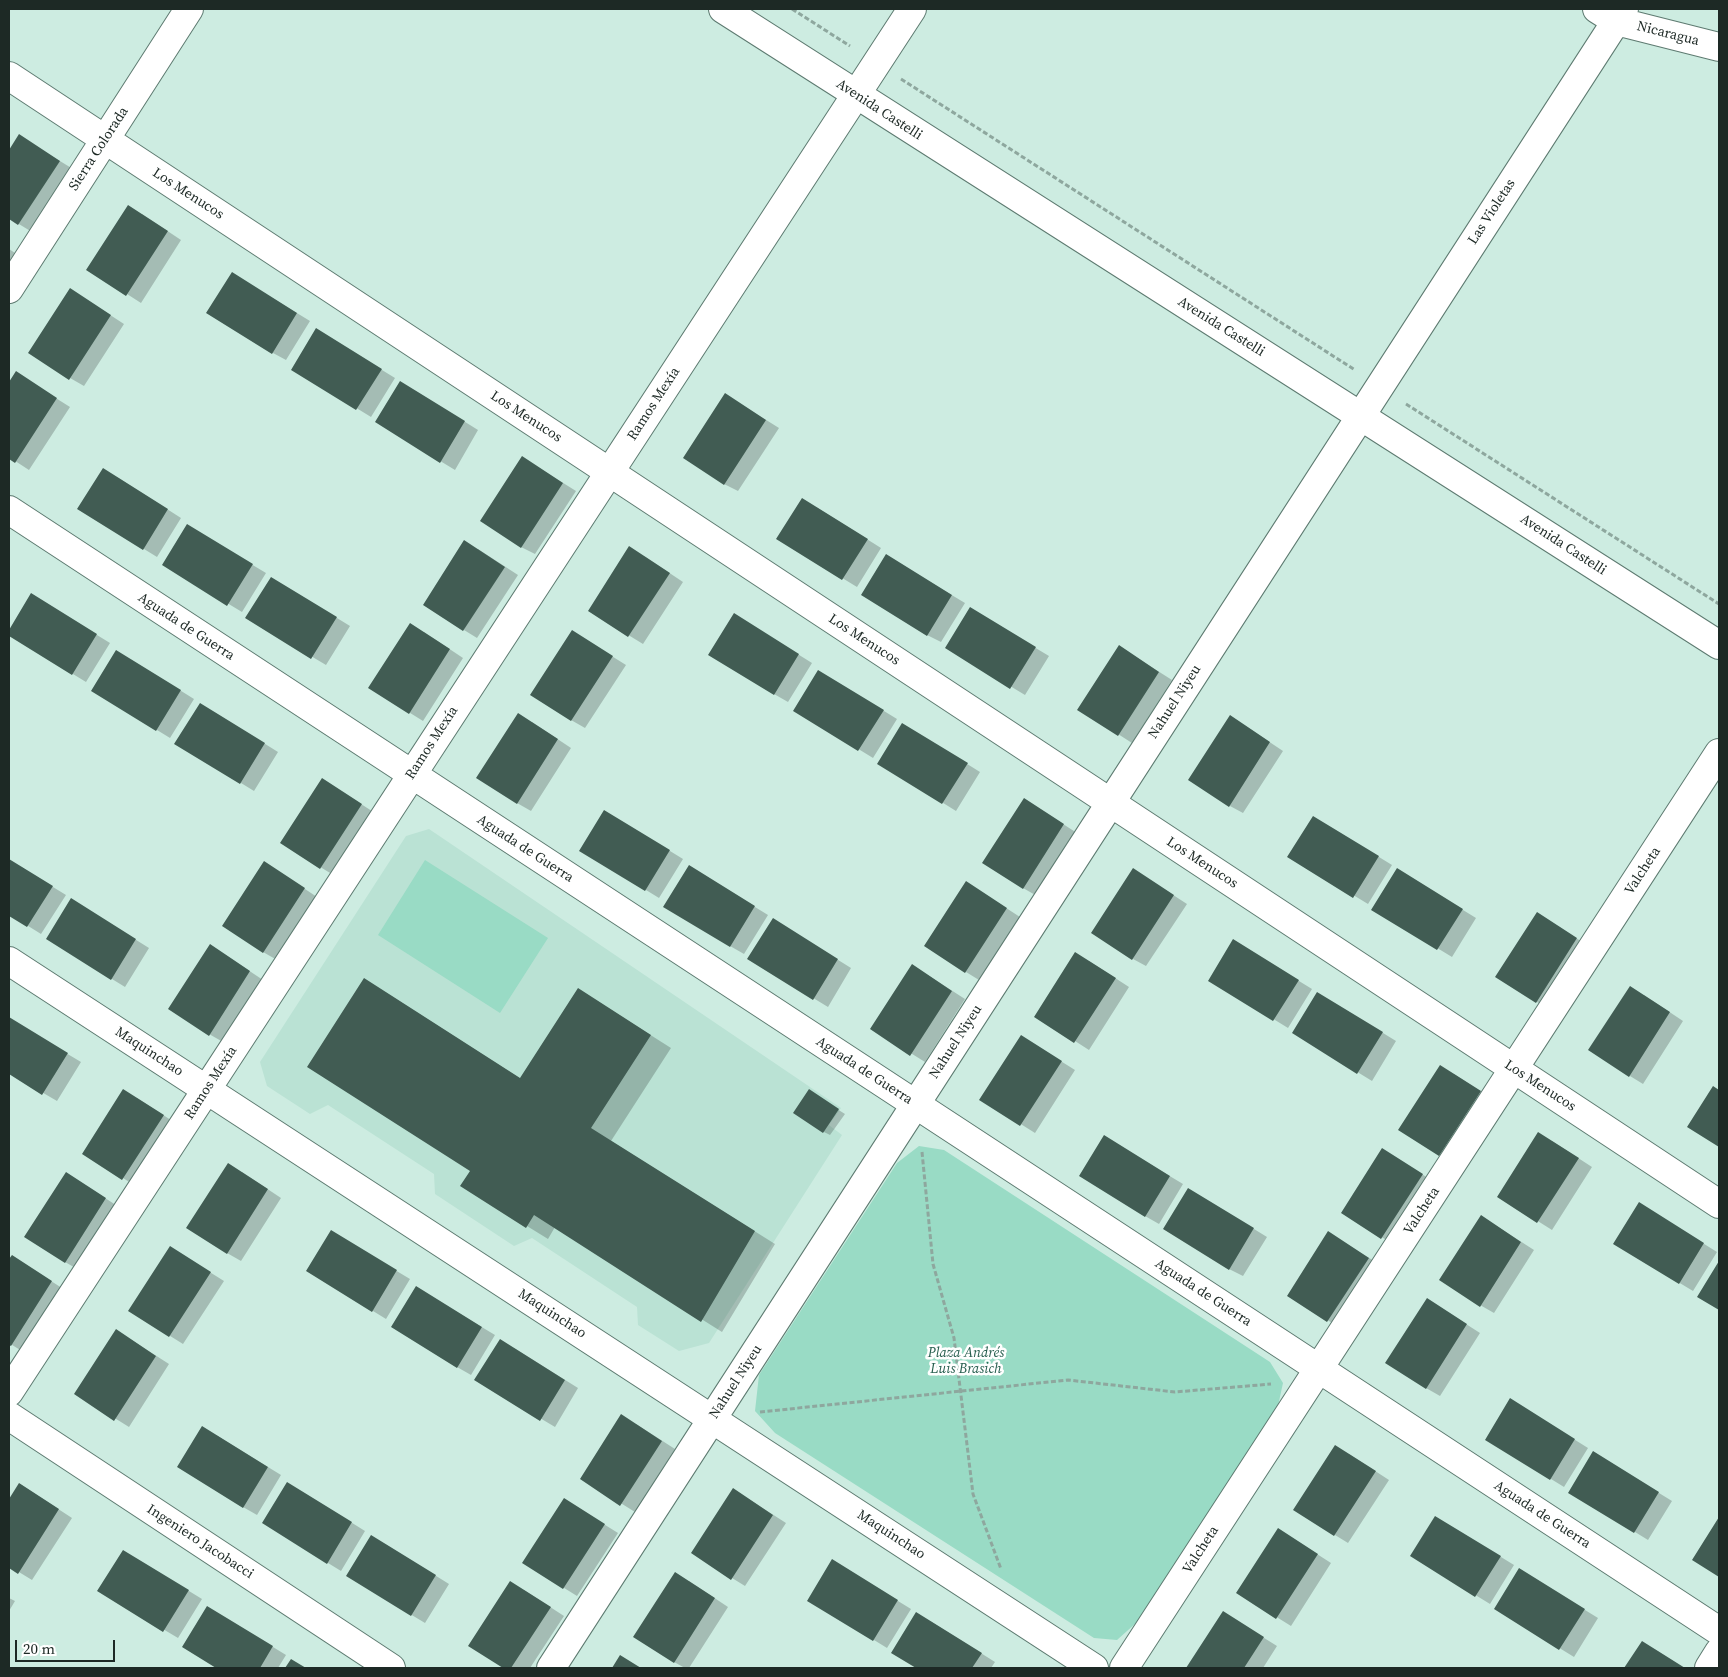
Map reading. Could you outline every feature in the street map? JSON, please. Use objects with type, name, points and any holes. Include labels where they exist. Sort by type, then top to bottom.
[{"type":"street","name":"Sierra Colorada","points":[[9,289],[190,9]]},
{"type":"street","name":"Avenida Castelli","points":[[723,9],[1719,645]]},
{"type":"street","name":"Ramos Mexía","points":[[9,1392],[912,9]]},
{"type":"street","name":"Nicaragua","points":[[1612,13],[1719,47]]},
{"type":"street","name":"Las Violetas","points":[[1360,416],[1612,13]]},
{"type":"street","name":"Los Menucos","points":[[9,76],[1719,1204]]},
{"type":"street","name":"Nahuel Niyeu","points":[[551,1668],[1360,416]]},
{"type":"street","name":"Aguada de Guerra","points":[[9,510],[1719,1631]]},
{"type":"street","name":"Valcheta","points":[[1124,1668],[1719,753]]},
{"type":"street","name":"Maquinchao","points":[[9,961],[1094,1668]]},
{"type":"street","name":"Ingeniero Jacobacci","points":[[9,1416],[391,1668]]},
{"type":"street","points":[[1709,1668],[1719,1652]]},
{"type":"path","points":[[792,9],[1719,604]]},
{"type":"path","points":[[915,1105],[921,1138],[933,1264],[954,1338],[973,1494],[998,1560],[1012,1614]]},
{"type":"path","points":[[712,1419],[778,1409],[1068,1380],[1174,1392],[1272,1384]]},
{"type":"shaded area","points":[[429,829],[841,1108],[829,1125],[842,1135],[709,1343],[679,1351],[638,1325],[637,1307],[532,1238],[514,1246],[435,1194],[434,1174],[328,1105],[310,1114],[267,1086],[260,1062],[406,836]]},
{"type":"green space","points":[[425,860],[548,938],[500,1013],[378,935]]},
{"type":"green space","name":"Plaza Andrés Luis Brasich","points":[[919,1146],[944,1150],[1270,1362],[1283,1383],[1278,1406],[1136,1623],[1117,1640],[1094,1638],[775,1433],[755,1411],[759,1375],[897,1163]]},
{"type":"building","points":[[19,134],[60,161],[18,225],[9,219],[9,150]]},
{"type":"building","points":[[128,205],[168,231],[126,296],[86,270]]},
{"type":"building","points":[[232,272],[297,313],[272,354],[206,313]]},
{"type":"building","points":[[70,288],[111,315],[69,380],[28,353]]},
{"type":"building","points":[[316,328],[382,369],[356,410],[291,370]]},
{"type":"building","points":[[16,371],[57,398],[15,463],[9,459],[9,382]]},
{"type":"building","points":[[400,381],[465,421],[440,463],[375,422]]},
{"type":"building","points":[[725,393],[766,420],[724,485],[683,458]]},
{"type":"building","points":[[522,456],[563,483],[521,548],[480,521]]},
{"type":"building","points":[[103,468],[168,509],[143,550],[77,509]]},
{"type":"building","points":[[802,498],[868,539],[842,580],[776,539]]},
{"type":"building","points":[[187,524],[253,564],[227,606],[162,565]]},
{"type":"building","points":[[464,540],[505,567],[463,631],[423,605]]},
{"type":"building","points":[[629,546],[670,573],[628,637],[588,611]]},
{"type":"building","points":[[886,554],[952,595],[927,636],[861,595]]},
{"type":"building","points":[[271,577],[337,617],[311,659],[245,618]]},
{"type":"building","points":[[31,593],[97,634],[72,675],[9,636],[9,630]]},
{"type":"building","points":[[970,607],[1036,647],[1010,689],[945,648]]},
{"type":"building","points":[[734,613],[799,654],[774,695],[708,655]]},
{"type":"building","points":[[410,623],[450,649],[409,714],[368,688]]},
{"type":"building","points":[[572,630],[613,656],[571,721],[530,695]]},
{"type":"building","points":[[1119,645],[1159,672],[1118,736],[1077,710]]},
{"type":"building","points":[[116,650],[181,690],[156,731],[91,691]]},
{"type":"building","points":[[818,670],[884,710],[858,751],[793,711]]},
{"type":"building","points":[[200,703],[265,743],[240,784],[174,744]]},
{"type":"building","points":[[518,713],[558,739],[517,804],[476,778]]},
{"type":"building","points":[[1230,715],[1270,742],[1229,807],[1188,780]]},
{"type":"building","points":[[902,723],[968,763],[942,804],[877,764]]},
{"type":"building","points":[[322,778],[362,804],[320,869],[280,843]]},
{"type":"building","points":[[1024,798],[1064,824],[1023,889],[982,863]]},
{"type":"building","points":[[604,810],[670,850],[645,891],[579,851]]},
{"type":"building","points":[[1313,816],[1379,856],[1353,898],[1287,857]]},
{"type":"building","points":[[9,859],[53,886],[27,927],[9,916]]},
{"type":"building","points":[[264,861],[305,888],[263,953],[222,926]]},
{"type":"building","points":[[689,865],[755,906],[730,947],[663,907]]},
{"type":"building","points":[[1133,868],[1174,895],[1132,960],[1091,933]]},
{"type":"building","points":[[1397,868],[1463,909],[1437,950],[1371,910]]},
{"type":"building","points":[[966,881],[1007,908],[965,973],[924,946]]},
{"type":"building","points":[[71,898],[136,939],[111,980],[46,939]]},
{"type":"building","points":[[1537,912],[1577,938],[1536,1003],[1495,977]]},
{"type":"building","points":[[773,918],[838,959],[813,1000],[747,959]]},
{"type":"building","points":[[1233,939],[1299,980],[1273,1021],[1208,981]]},
{"type":"building","points":[[210,944],[250,971],[209,1036],[168,1009]]},
{"type":"building","points":[[1075,952],[1116,978],[1074,1043],[1034,1017]]},
{"type":"building","points":[[912,964],[952,991],[910,1056],[870,1029]]},
{"type":"building","points":[[364,978],[520,1078],[578,988],[651,1035],[591,1128],[755,1231],[701,1322],[534,1215],[526,1228],[460,1186],[470,1171],[307,1067]]},
{"type":"building","points":[[1630,986],[1670,1012],[1629,1077],[1588,1050]]},
{"type":"building","points":[[1317,992],[1383,1032],[1357,1074],[1292,1033]]},
{"type":"building","points":[[9,1017],[68,1053],[42,1095],[9,1074]]},
{"type":"building","points":[[1021,1035],[1062,1061],[1020,1126],[979,1100]]},
{"type":"building","points":[[1440,1065],[1481,1091],[1439,1156],[1398,1130]]},
{"type":"building","points":[[1713,1086],[1719,1090],[1719,1147],[1687,1127]]},
{"type":"building","points":[[123,1089],[164,1115],[122,1180],[82,1154]]},
{"type":"building","points":[[809,1089],[839,1109],[823,1133],[793,1113]]},
{"type":"building","points":[[1538,1132],[1579,1158],[1537,1223],[1497,1197]]},
{"type":"building","points":[[1104,1135],[1170,1176],[1145,1217],[1079,1176]]},
{"type":"building","points":[[1382,1148],[1423,1174],[1381,1239],[1341,1213]]},
{"type":"building","points":[[228,1163],[268,1189],[227,1254],[186,1228]]},
{"type":"building","points":[[66,1172],[106,1198],[65,1263],[24,1237]]},
{"type":"building","points":[[1188,1188],[1254,1228],[1229,1270],[1163,1229]]},
{"type":"building","points":[[1639,1202],[1704,1243],[1679,1284],[1613,1244]]},
{"type":"building","points":[[1481,1215],[1521,1242],[1480,1307],[1439,1280]]},
{"type":"building","points":[[331,1230],[397,1270],[372,1312],[306,1271]]},
{"type":"building","points":[[1328,1231],[1369,1258],[1327,1322],[1287,1296]]},
{"type":"building","points":[[170,1246],[211,1272],[169,1337],[128,1311]]},
{"type":"building","points":[[12,1255],[52,1281],[11,1346],[9,1345],[9,1259]]},
{"type":"building","points":[[1719,1261],[1719,1310],[1697,1297]]},
{"type":"building","points":[[416,1286],[482,1327],[457,1368],[391,1327]]},
{"type":"building","points":[[1427,1298],[1467,1324],[1426,1389],[1385,1363]]},
{"type":"building","points":[[116,1329],[156,1356],[114,1421],[74,1394]]},
{"type":"building","points":[[500,1339],[565,1380],[540,1421],[474,1380]]},
{"type":"building","points":[[1510,1398],[1575,1439],[1550,1480],[1485,1440]]},
{"type":"building","points":[[621,1414],[662,1441],[620,1506],[580,1479]]},
{"type":"building","points":[[202,1426],[268,1467],[243,1508],[177,1467]]},
{"type":"building","points":[[1335,1445],[1376,1471],[1334,1536],[1293,1510]]},
{"type":"building","points":[[1593,1451],[1659,1492],[1634,1533],[1568,1493]]},
{"type":"building","points":[[287,1482],[352,1522],[327,1564],[262,1523]]},
{"type":"building","points":[[19,1483],[59,1509],[18,1574],[9,1568],[9,1499]]},
{"type":"building","points":[[733,1488],[773,1515],[731,1580],[691,1553]]},
{"type":"building","points":[[564,1498],[605,1524],[563,1589],[522,1563]]},
{"type":"building","points":[[1435,1516],[1501,1556],[1475,1597],[1410,1556]]},
{"type":"building","points":[[1719,1517],[1719,1577],[1692,1560]]},
{"type":"building","points":[[1278,1528],[1318,1554],[1276,1619],[1236,1593]]},
{"type":"building","points":[[371,1535],[436,1575],[411,1616],[346,1576]]},
{"type":"building","points":[[123,1550],[189,1590],[163,1632],[97,1591]]},
{"type":"building","points":[[832,1559],[898,1600],[873,1641],[807,1601]]},
{"type":"building","points":[[1519,1568],[1585,1609],[1559,1650],[1494,1609]]},
{"type":"building","points":[[675,1572],[715,1598],[674,1663],[633,1637]]},
{"type":"building","points":[[510,1581],[551,1607],[511,1668],[503,1668],[468,1646]]},
{"type":"building","points":[[207,1606],[273,1646],[260,1668],[216,1668],[182,1647]]},
{"type":"building","points":[[1223,1611],[1264,1637],[1244,1668],[1186,1668]]},
{"type":"building","points":[[916,1612],[982,1653],[972,1668],[916,1668],[891,1653]]},
{"type":"building","points":[[1642,1641],[1685,1668],[1624,1668]]},
{"type":"building","points":[[620,1655],[641,1668],[612,1668]]},
{"type":"building","points":[[291,1659],[306,1668],[285,1668]]}]
